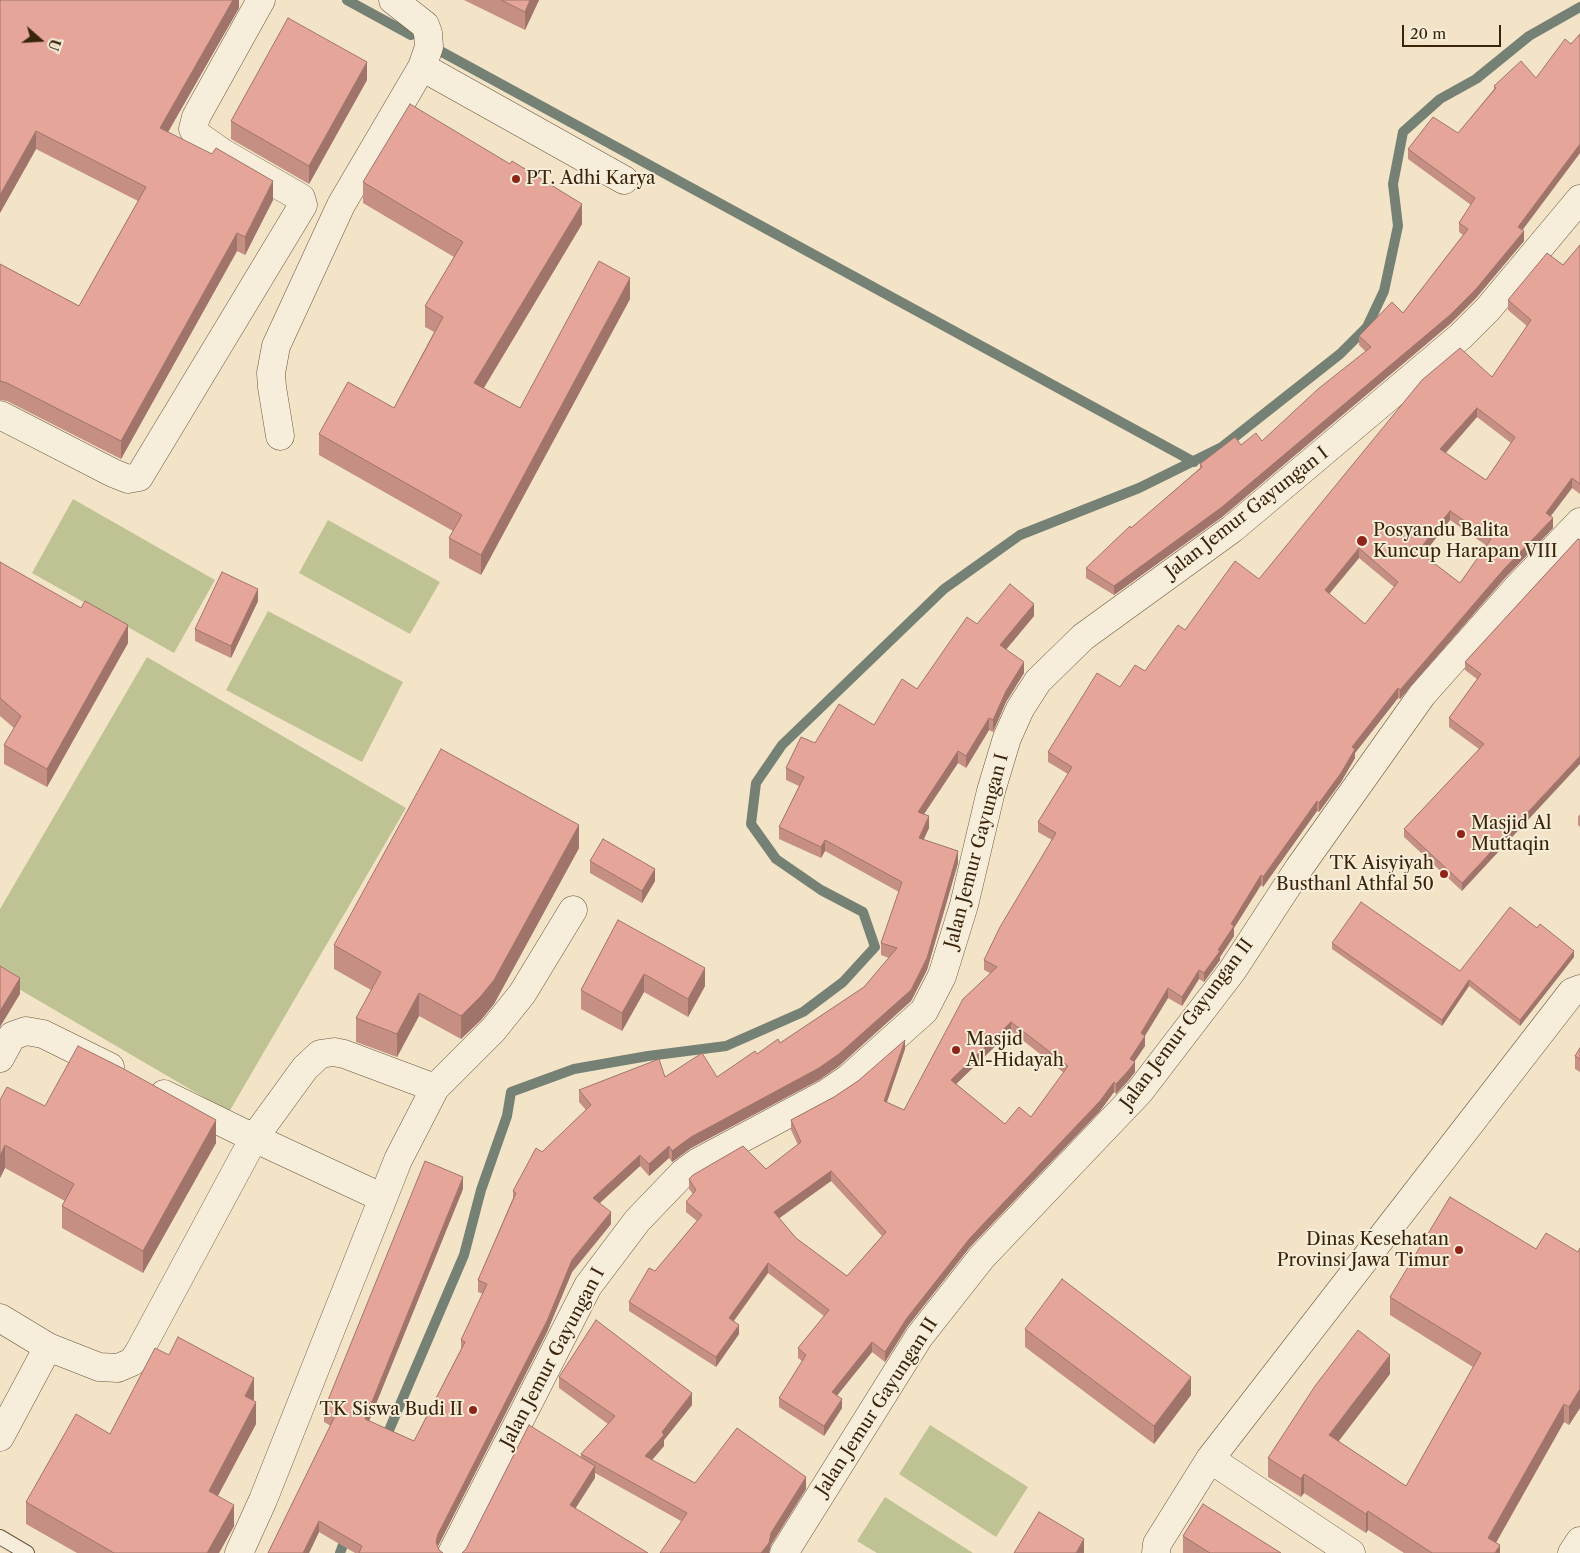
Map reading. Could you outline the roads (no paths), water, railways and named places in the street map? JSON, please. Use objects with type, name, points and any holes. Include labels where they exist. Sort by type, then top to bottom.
[{"type":"street","points":[[0,415],[113,473],[128,479],[139,477],[304,205],[301,198],[223,153],[196,134],[193,129],[196,117],[261,0]]},
{"type":"street","points":[[280,436],[271,373],[276,346],[341,205],[422,67],[429,47],[427,29],[393,0]]},
{"type":"street","points":[[422,67],[624,180]]},
{"type":"street","name":"Jalan Jemur Gayungan I","points":[[452,1553],[588,1286],[637,1221],[683,1173],[698,1162],[827,1093],[849,1078],[924,1011],[935,994],[945,968],[964,905],[1007,738],[1020,709],[1038,681],[1083,637],[1232,529],[1461,336],[1488,309],[1580,199]]},
{"type":"street","name":"Jalan Jemur Gayungan II","points":[[784,1553],[919,1337],[982,1257],[1140,1092],[1232,971],[1299,868],[1422,695],[1516,589],[1580,522]]},
{"type":"street","points":[[239,1553],[263,1500],[398,1160],[435,1088],[493,1030],[522,994],[573,910]]},
{"type":"street","points":[[1161,1550],[1210,1459],[1572,992],[1580,989]]},
{"type":"street","points":[[0,1058],[12,1036],[26,1030],[43,1034],[254,1138],[383,1198]]},
{"type":"street","points":[[0,1318],[48,1347],[99,1368],[118,1368],[132,1362],[254,1138],[305,1068],[320,1054],[344,1054],[435,1088]]},
{"type":"street","points":[[0,1437],[48,1347]]},
{"type":"street","points":[[1210,1459],[1351,1553]]},
{"type":"street","points":[[1572,1553],[1580,1541]]},
{"type":"lane","points":[[0,1537],[27,1553]]},
{"type":"waterway","points":[[347,0],[411,35]]},
{"type":"waterway","points":[[384,1442],[464,1255],[481,1190],[507,1116],[511,1092],[574,1069],[648,1056],[726,1046],[803,1012],[843,982],[875,947],[863,912],[821,890],[776,859],[751,824],[756,783],[782,745],[944,589],[1020,535],[1139,488],[1222,447],[1340,354],[1367,327],[1384,291],[1398,226],[1393,184],[1403,132],[1440,99],[1476,79],[1529,36],[1580,7]]},
{"type":"waterway","points":[[442,52],[1194,462]]},
{"type":"waterway","points":[[340,1553],[347,1534]]},
{"type":"place","name":"PT. Adhi Karya","points":[[516,179]]},
{"type":"place","name":"Posyandu Balita Kuncup Harapan VIII","points":[[1362,541]]},
{"type":"place","name":"Masjid Al Muttaqin","points":[[1461,834]]},
{"type":"place","name":"TK Aisyiyah Busthanl Athfal 50","points":[[1444,874]]},
{"type":"place","name":"Masjid Al-Hidayah","points":[[956,1050]]},
{"type":"place","name":"Dinas Kesehatan Provinsi Jawa Timur","points":[[1459,1250]]},
{"type":"place","name":"TK Siswa Budi II","points":[[473,1410]]}]
